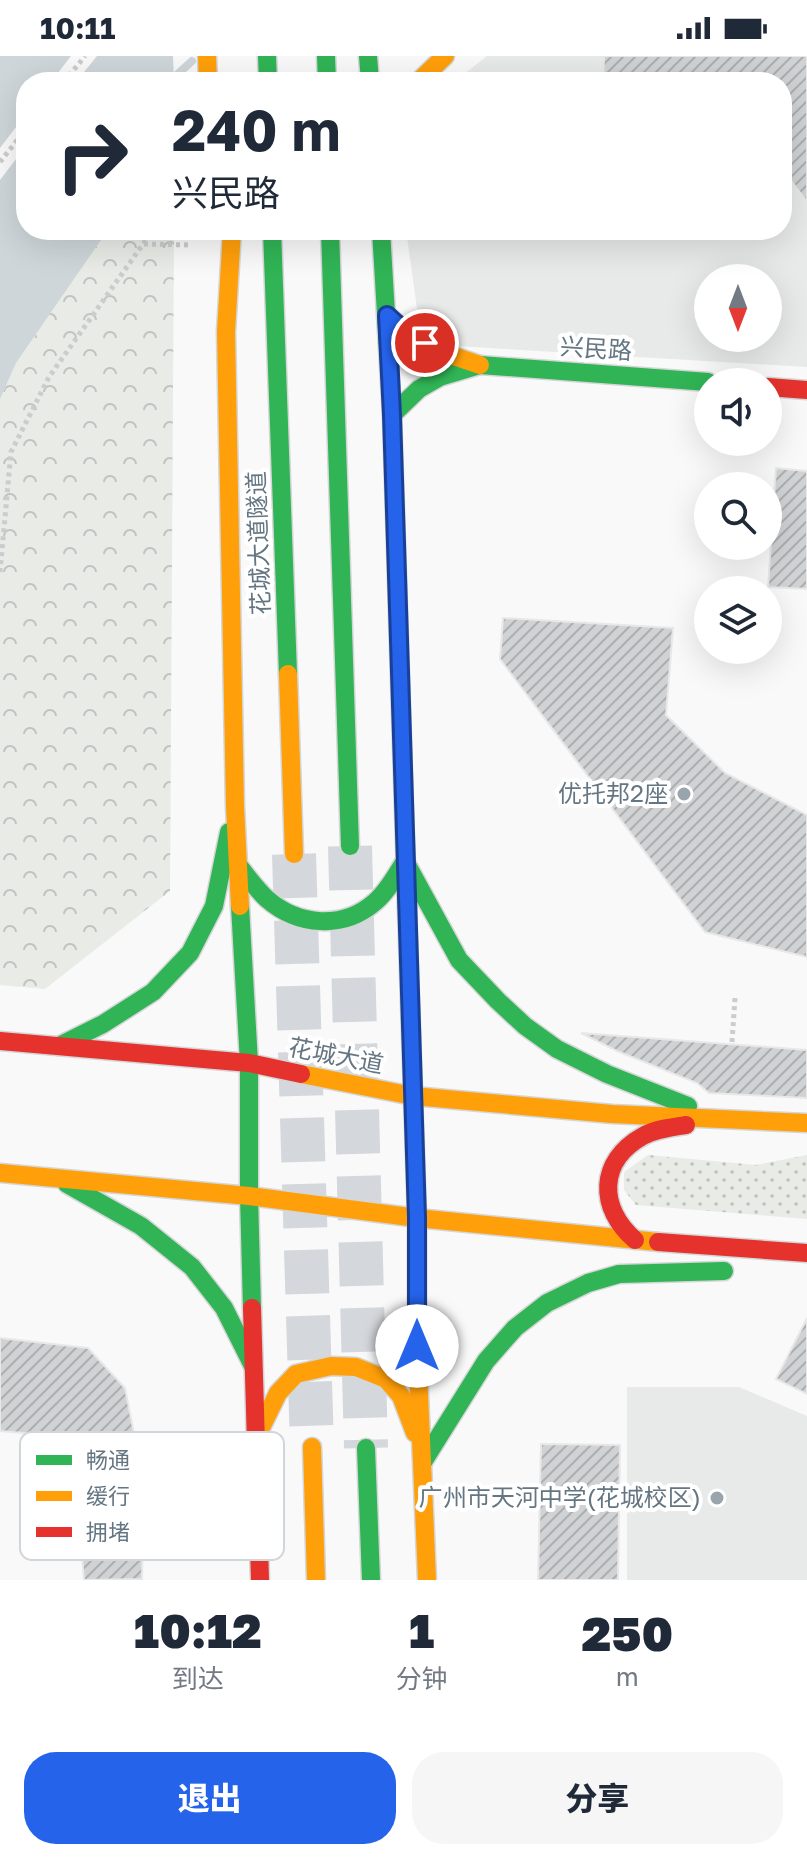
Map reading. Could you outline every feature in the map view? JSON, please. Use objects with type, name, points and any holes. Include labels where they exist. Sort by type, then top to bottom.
[{"type":"main road","points":[[428,72],[445,56]]},
{"type":"main road","points":[[216,240],[226,332]]},
{"type":"main road","points":[[231,240],[226,332],[235,806],[249,1063],[249,1196],[256,1432]]},
{"type":"main road","name":"花城大道隧道","points":[[272,240],[294,854]]},
{"type":"main road","points":[[330,240],[350,846]]},
{"type":"main road","points":[[382,240],[392,415],[417,1218],[417,1346],[427,1580]]},
{"type":"main road","name":"兴民路","points":[[387,315],[410,336],[439,351],[480,365],[694,381]]},
{"type":"main road","name":"兴民路","points":[[392,415],[429,383],[480,365]]},
{"type":"main road","points":[[782,388],[807,390]]},
{"type":"main road","points":[[59,1046],[103,1024],[153,992],[190,953],[214,906],[235,806]]},
{"type":"main road","points":[[238,865],[266,898],[284,911],[309,923],[338,923],[371,906],[405,861]]},
{"type":"main road","points":[[405,861],[459,960],[525,1026],[557,1049],[607,1074],[720,1119]]},
{"type":"main road","name":"花城大道","points":[[0,1041],[249,1063],[413,1096],[612,1114],[807,1123]]},
{"type":"main road","points":[[635,1240],[621,1227],[611,1210],[607,1185],[611,1167],[625,1148],[646,1135],[720,1119]]},
{"type":"main road","points":[[0,1173],[249,1196],[417,1218],[635,1240],[807,1253]]},
{"type":"main road","points":[[54,1176],[141,1226],[192,1267],[224,1308],[253,1366]]},
{"type":"main road","points":[[776,1269],[807,1268]]},
{"type":"main road","points":[[423,1462],[486,1361],[515,1328],[547,1303],[588,1283],[619,1274],[744,1270]]},
{"type":"main road","points":[[259,1432],[278,1393],[296,1374],[331,1366],[356,1367],[386,1379],[401,1396],[423,1462]]},
{"type":"main road","points":[[312,1447],[316,1580]]},
{"type":"main road","points":[[366,1448],[371,1580]]},
{"type":"main road","points":[[259,1560],[260,1580]]},
{"type":"path","points":[[72,72],[85,56]]},
{"type":"path","points":[[0,162],[16,142]]},
{"type":"path","points":[[0,572],[11,452],[49,377],[146,240]]},
{"type":"path","points":[[143,244],[191,245]]},
{"type":"path","points":[[732,1042],[735,998]]},
{"type":"shaded area","points":[[0,56],[71,56],[59,72],[16,72],[16,127],[0,148]]},
{"type":"shaded area","points":[[97,56],[173,56],[174,72],[84,72]]},
{"type":"shaded area","points":[[487,56],[807,56],[807,367],[422,344],[407,240],[792,240],[792,72],[467,72]]},
{"type":"shaded area","points":[[16,159],[16,240],[101,240],[16,363],[0,399],[0,180]]},
{"type":"shaded area","name":"广州市天河中学(花城校区)","points":[[627,1387],[739,1387],[807,1416],[807,1580],[627,1580]]},
{"type":"green space","points":[[101,240],[174,240],[170,891],[45,989],[0,985],[0,399],[16,363]]},
{"type":"green space","points":[[648,1155],[756,1165],[807,1155],[807,1219],[636,1205],[624,1190],[624,1172]]},
{"type":"building","points":[[604,56],[807,56],[807,202],[792,182],[792,72],[603,72]]},
{"type":"building","points":[[776,468],[807,471],[807,589],[782,588],[782,576],[769,576],[770,560],[782,560],[782,472],[776,472]]},
{"type":"building","name":"优托邦2座","points":[[503,618],[673,628],[666,715],[725,773],[807,815],[807,957],[705,932],[500,659]]},
{"type":"building","points":[[581,1033],[807,1050],[807,1098],[709,1093],[697,1083]]},
{"type":"building","points":[[807,1318],[807,1394],[776,1379]]},
{"type":"building","points":[[0,1338],[88,1348],[125,1388],[134,1432],[20,1433],[0,1431]]},
{"type":"building","points":[[541,1444],[620,1445],[618,1580],[538,1580]]},
{"type":"building","points":[[82,1560],[142,1560],[142,1579],[84,1580]]},
{"type":"waterway","points":[[180,72],[192,61]]},
{"type":"tunnel","points":[[350,846],[366,1448]]},
{"type":"tunnel","points":[[294,854],[312,1447]]},
{"type":"traffic: fast","points":[[267,56],[268,72]]},
{"type":"traffic: fast","points":[[326,56],[327,72]]},
{"type":"traffic: fast","points":[[368,56],[369,72]]},
{"type":"traffic: fast","points":[[272,240],[288,674]]},
{"type":"traffic: fast","points":[[330,240],[350,846]]},
{"type":"traffic: fast","points":[[382,240],[392,415],[407,908]]},
{"type":"traffic: fast","points":[[392,415],[419,389],[440,377],[480,365],[694,381]]},
{"type":"traffic: fast","points":[[59,1046],[103,1024],[153,992],[190,953],[214,906],[229,832]]},
{"type":"traffic: fast","points":[[405,861],[459,960],[525,1026],[557,1049],[607,1074],[688,1106]]},
{"type":"traffic: fast","points":[[238,865],[263,895],[279,908],[292,915],[321,921],[349,917],[375,902],[392,883],[405,861]]},
{"type":"traffic: fast","points":[[240,906],[249,1063],[252,1308]]},
{"type":"traffic: fast","points":[[67,1184],[141,1226],[192,1267],[224,1308],[253,1366]]},
{"type":"traffic: fast","points":[[423,1462],[486,1361],[515,1328],[547,1303],[588,1283],[619,1274],[724,1271]]},
{"type":"traffic: fast","points":[[366,1448],[371,1580]]},
{"type":"traffic: slow","points":[[207,56],[208,72]]},
{"type":"traffic: slow","points":[[428,72],[445,56]]},
{"type":"traffic: slow","points":[[231,240],[226,332],[235,806],[240,906]]},
{"type":"traffic: slow","points":[[387,315],[410,336],[439,351],[480,365]]},
{"type":"traffic: slow","points":[[288,674],[294,854]]},
{"type":"traffic: slow","points":[[407,908],[417,1218],[417,1346],[427,1580]]},
{"type":"traffic: slow","points":[[301,1074],[413,1096],[612,1114],[807,1123]]},
{"type":"traffic: slow","points":[[0,1173],[249,1196],[417,1218],[658,1242]]},
{"type":"traffic: slow","points":[[259,1432],[278,1393],[296,1374],[331,1366],[356,1367],[386,1379],[401,1396],[415,1433]]},
{"type":"traffic: slow","points":[[312,1447],[316,1580]]},
{"type":"traffic: jam","points":[[782,388],[807,390]]},
{"type":"traffic: jam","points":[[0,1041],[249,1063],[301,1074]]},
{"type":"traffic: jam","points":[[635,1240],[614,1214],[609,1200],[611,1171],[628,1146],[643,1136],[686,1125]]},
{"type":"traffic: jam","points":[[658,1242],[807,1253]]},
{"type":"traffic: jam","points":[[252,1308],[256,1432]]},
{"type":"traffic: jam","points":[[259,1560],[260,1580]]},
{"type":"place","name":"优托邦2座","points":[[684,794]]},
{"type":"place","name":"广州市天河中学(花城校区)","points":[[717,1498]]},
{"type":"route","points":[[417,1346],[417,1218],[387,315],[410,336],[425,343]]}]
